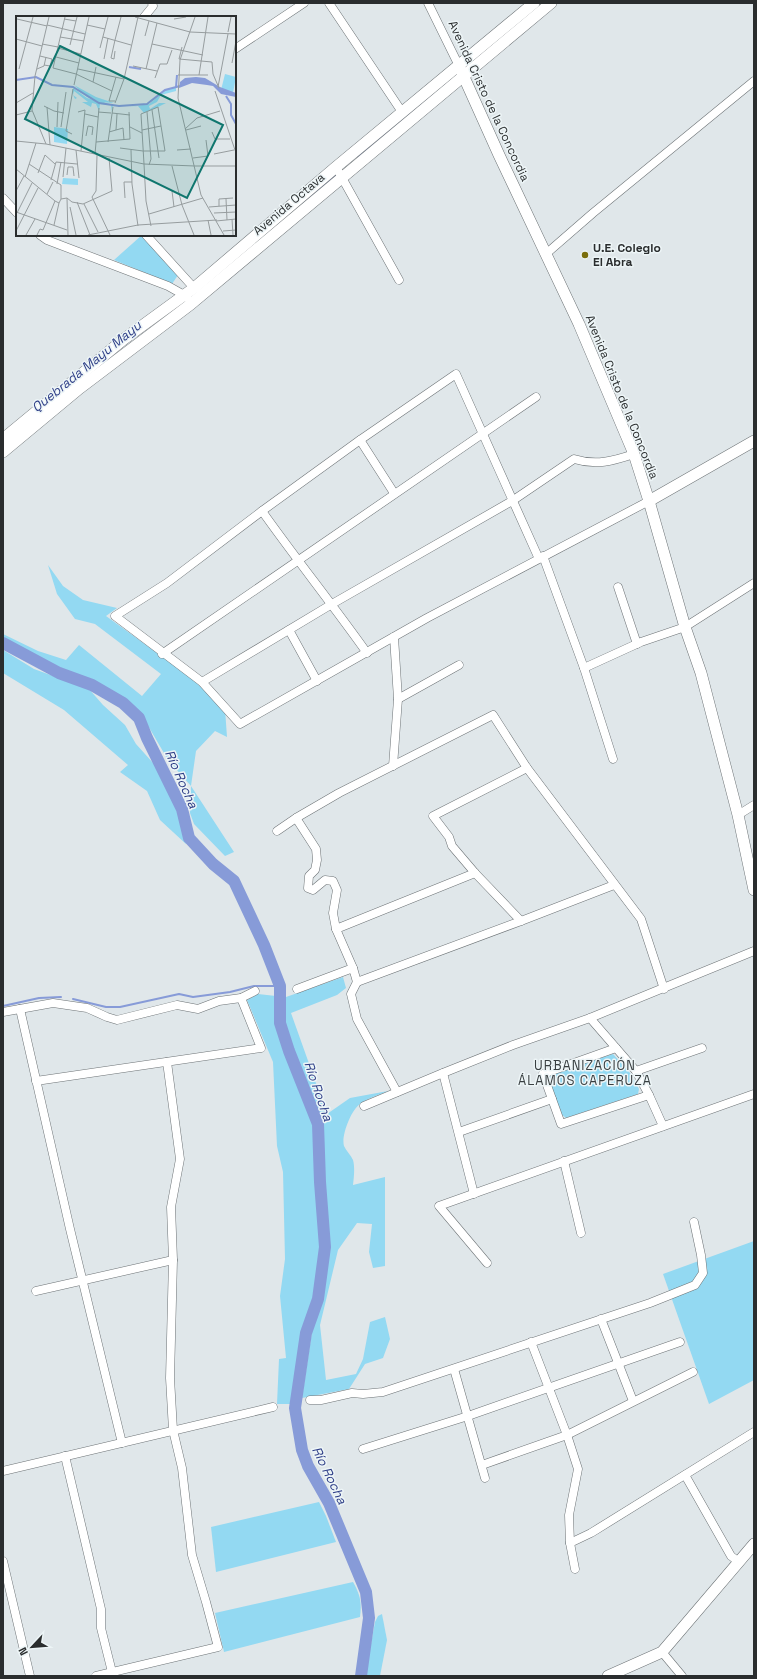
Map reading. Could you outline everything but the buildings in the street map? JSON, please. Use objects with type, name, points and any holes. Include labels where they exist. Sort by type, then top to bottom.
[{"type":"main road","name":"Avenida Octava","points":[[3,452],[187,299],[342,176],[461,71],[534,3]]},
{"type":"main road","name":"Avenida Octava","points":[[3,439],[124,339],[187,299],[194,288],[336,166],[402,112],[461,71],[551,3]]},
{"type":"main road","name":"Avenida Cristo de la Concordia","points":[[461,71],[580,324],[634,454],[685,627],[701,673],[738,814],[754,890]]},
{"type":"main road","points":[[649,501],[754,441]]},
{"type":"main road","points":[[608,1676],[662,1652],[754,1544]]},
{"type":"street","points":[[145,16],[153,6],[152,3]]},
{"type":"street","points":[[236,48],[304,3]]},
{"type":"street","points":[[329,3],[402,112]]},
{"type":"street","name":"Avenida Cristo de la Concordia","points":[[428,3],[461,71]]},
{"type":"street","points":[[547,253],[593,212],[754,81]]},
{"type":"street","points":[[336,166],[399,280]]},
{"type":"street","points":[[3,198],[16,212]]},
{"type":"street","points":[[41,236],[47,240],[168,286],[187,299]]},
{"type":"street","points":[[147,236],[194,288]]},
{"type":"street","points":[[613,759],[584,668],[541,558],[512,501],[456,374],[360,440],[262,511],[167,583],[114,616],[162,654],[202,682],[240,724],[394,637],[541,558],[649,501]]},
{"type":"street","points":[[162,654],[394,493],[482,435],[536,397]]},
{"type":"street","points":[[360,440],[394,493]]},
{"type":"street","points":[[202,682],[332,604],[512,501],[574,459],[587,463],[612,461],[634,454]]},
{"type":"street","points":[[262,511],[367,653]]},
{"type":"street","points":[[584,668],[637,644],[685,627],[754,583]]},
{"type":"street","points":[[618,587],[637,644]]},
{"type":"street","points":[[289,630],[317,681]]},
{"type":"street","points":[[393,766],[398,699],[394,637]]},
{"type":"street","points":[[398,699],[459,665]]},
{"type":"street","points":[[277,831],[339,793],[493,715],[527,768],[641,919],[664,989]]},
{"type":"street","points":[[521,921],[475,873],[452,846],[449,837],[433,816],[527,768]]},
{"type":"street","points":[[738,814],[754,805]]},
{"type":"street","points":[[296,818],[316,849],[317,860],[314,870],[309,876],[308,888],[313,890],[325,880],[333,881],[338,890],[333,912],[336,929],[353,968],[357,982],[351,994],[357,1019],[397,1092]]},
{"type":"street","points":[[336,929],[475,873]]},
{"type":"street","points":[[357,982],[614,885]]},
{"type":"street","points":[[364,1106],[513,1045],[590,1018],[664,989],[754,951]]},
{"type":"street","points":[[297,989],[353,968]]},
{"type":"street","points":[[3,1012],[53,1003],[87,1008],[117,1020],[177,1005],[198,1008],[219,1001],[241,998],[255,992]]},
{"type":"street","points":[[36,1081],[261,1048],[241,998]]},
{"type":"street","points":[[20,1009],[82,1281],[122,1443]]},
{"type":"street","points":[[590,1018],[636,1071],[663,1126]]},
{"type":"street","points":[[616,1048],[543,1074],[560,1124],[649,1095]]},
{"type":"street","points":[[636,1071],[702,1048]]},
{"type":"street","points":[[96,1676],[218,1647],[192,1555],[182,1468],[173,1430],[170,1378],[173,1260],[171,1207],[180,1159],[167,1062]]},
{"type":"street","points":[[443,1073],[474,1194]]},
{"type":"street","points":[[487,1263],[439,1206],[754,1094]]},
{"type":"street","points":[[459,1132],[552,1099]]},
{"type":"street","points":[[564,1162],[581,1233]]},
{"type":"street","points":[[310,1400],[321,1400],[352,1393],[363,1394],[383,1392],[650,1303],[695,1285],[703,1273],[694,1222]]},
{"type":"street","points":[[36,1291],[173,1260]]},
{"type":"street","points":[[601,1319],[633,1401]]},
{"type":"street","points":[[531,1342],[567,1435],[578,1469],[569,1515],[570,1543],[575,1569]]},
{"type":"street","points":[[363,1449],[548,1389],[680,1342]]},
{"type":"street","points":[[454,1369],[485,1478]]},
{"type":"street","points":[[482,1466],[567,1435],[693,1372]]},
{"type":"street","points":[[3,1471],[273,1406]]},
{"type":"street","points":[[570,1543],[591,1533],[754,1432]]},
{"type":"street","points":[[65,1456],[101,1609],[101,1628],[112,1672]]},
{"type":"street","points":[[685,1475],[731,1556],[739,1562]]},
{"type":"street","points":[[3,1561],[30,1676]]},
{"type":"street","points":[[662,1652],[682,1676]]},
{"type":"shaded area","points":[[141,236],[143,236],[178,275],[172,284],[114,260]]},
{"type":"shaded area","points":[[48,565],[63,586],[83,600],[117,608],[106,616],[189,676],[225,709],[227,737],[215,731],[196,751],[191,786],[168,760],[143,717],[127,700],[95,681],[61,668],[3,638],[3,634],[38,651],[66,660],[79,645],[142,696],[161,674],[95,624],[75,619],[57,594]]},
{"type":"shaded area","points":[[3,650],[34,669],[89,689],[103,705],[125,725],[136,744],[154,764],[177,808],[186,844],[160,820],[147,791],[120,772],[128,765],[64,710],[3,673]]},
{"type":"shaded area","points":[[191,786],[234,852],[225,856],[194,824],[190,813]]},
{"type":"shaded area","points":[[343,977],[346,988],[337,995],[291,1013],[327,1114],[350,1098],[388,1091],[366,1100],[357,1107],[350,1117],[345,1130],[343,1142],[354,1163],[353,1185],[385,1177],[385,1266],[373,1268],[369,1252],[372,1224],[357,1223],[338,1250],[320,1325],[326,1380],[356,1374],[363,1359],[370,1322],[385,1317],[390,1339],[383,1358],[365,1364],[349,1389],[302,1398],[313,1325],[322,1303],[329,1249],[322,1122],[289,1037],[285,1022],[286,997]]},
{"type":"shaded area","points":[[258,994],[276,996],[278,1026],[315,1126],[321,1245],[315,1297],[304,1328],[292,1404],[277,1404],[279,1359],[286,1358],[280,1296],[285,1259],[283,1172],[277,1146],[273,1062],[247,1000]]},
{"type":"shaded area","points":[[613,1054],[630,1073],[639,1089],[638,1094],[566,1118],[561,1114],[548,1079],[552,1074]]},
{"type":"shaded area","points":[[754,1241],[754,1380],[709,1404],[663,1274]]},
{"type":"shaded area","points":[[319,1502],[336,1542],[216,1572],[211,1527]]},
{"type":"shaded area","points":[[353,1582],[360,1599],[360,1617],[224,1652],[215,1613]]},
{"type":"shaded area","points":[[382,1614],[387,1640],[380,1676],[365,1676],[375,1622],[378,1616]]},
{"type":"waterway","name":"Quebrada Mayu Mayu","points":[[358,157],[446,83]]},
{"type":"waterway","name":"Quebrada Mayu Mayu","points":[[300,205],[337,174]]},
{"type":"waterway","name":"Río Rocha","points":[[3,643],[59,673],[92,685],[123,703],[139,718],[147,738],[182,809],[189,838],[213,864],[234,881],[264,945],[280,986],[280,1023],[289,1051],[318,1124],[320,1182],[325,1247],[318,1299],[306,1333],[295,1408],[302,1450],[308,1466],[329,1503],[366,1592],[369,1618],[361,1676]]},
{"type":"waterway","points":[[73,999],[106,1007],[120,1007],[179,994],[193,997],[230,992],[254,986],[280,986]]},
{"type":"waterway","points":[[3,1006],[39,998],[61,997]]},
{"type":"place","name":"U.E. Colegio El Abra","points":[[585,255]]},
{"type":"district","name":"URBANIZACIÓN ÁLAMOS CAPERUZA","points":[[585,1072]]}]
